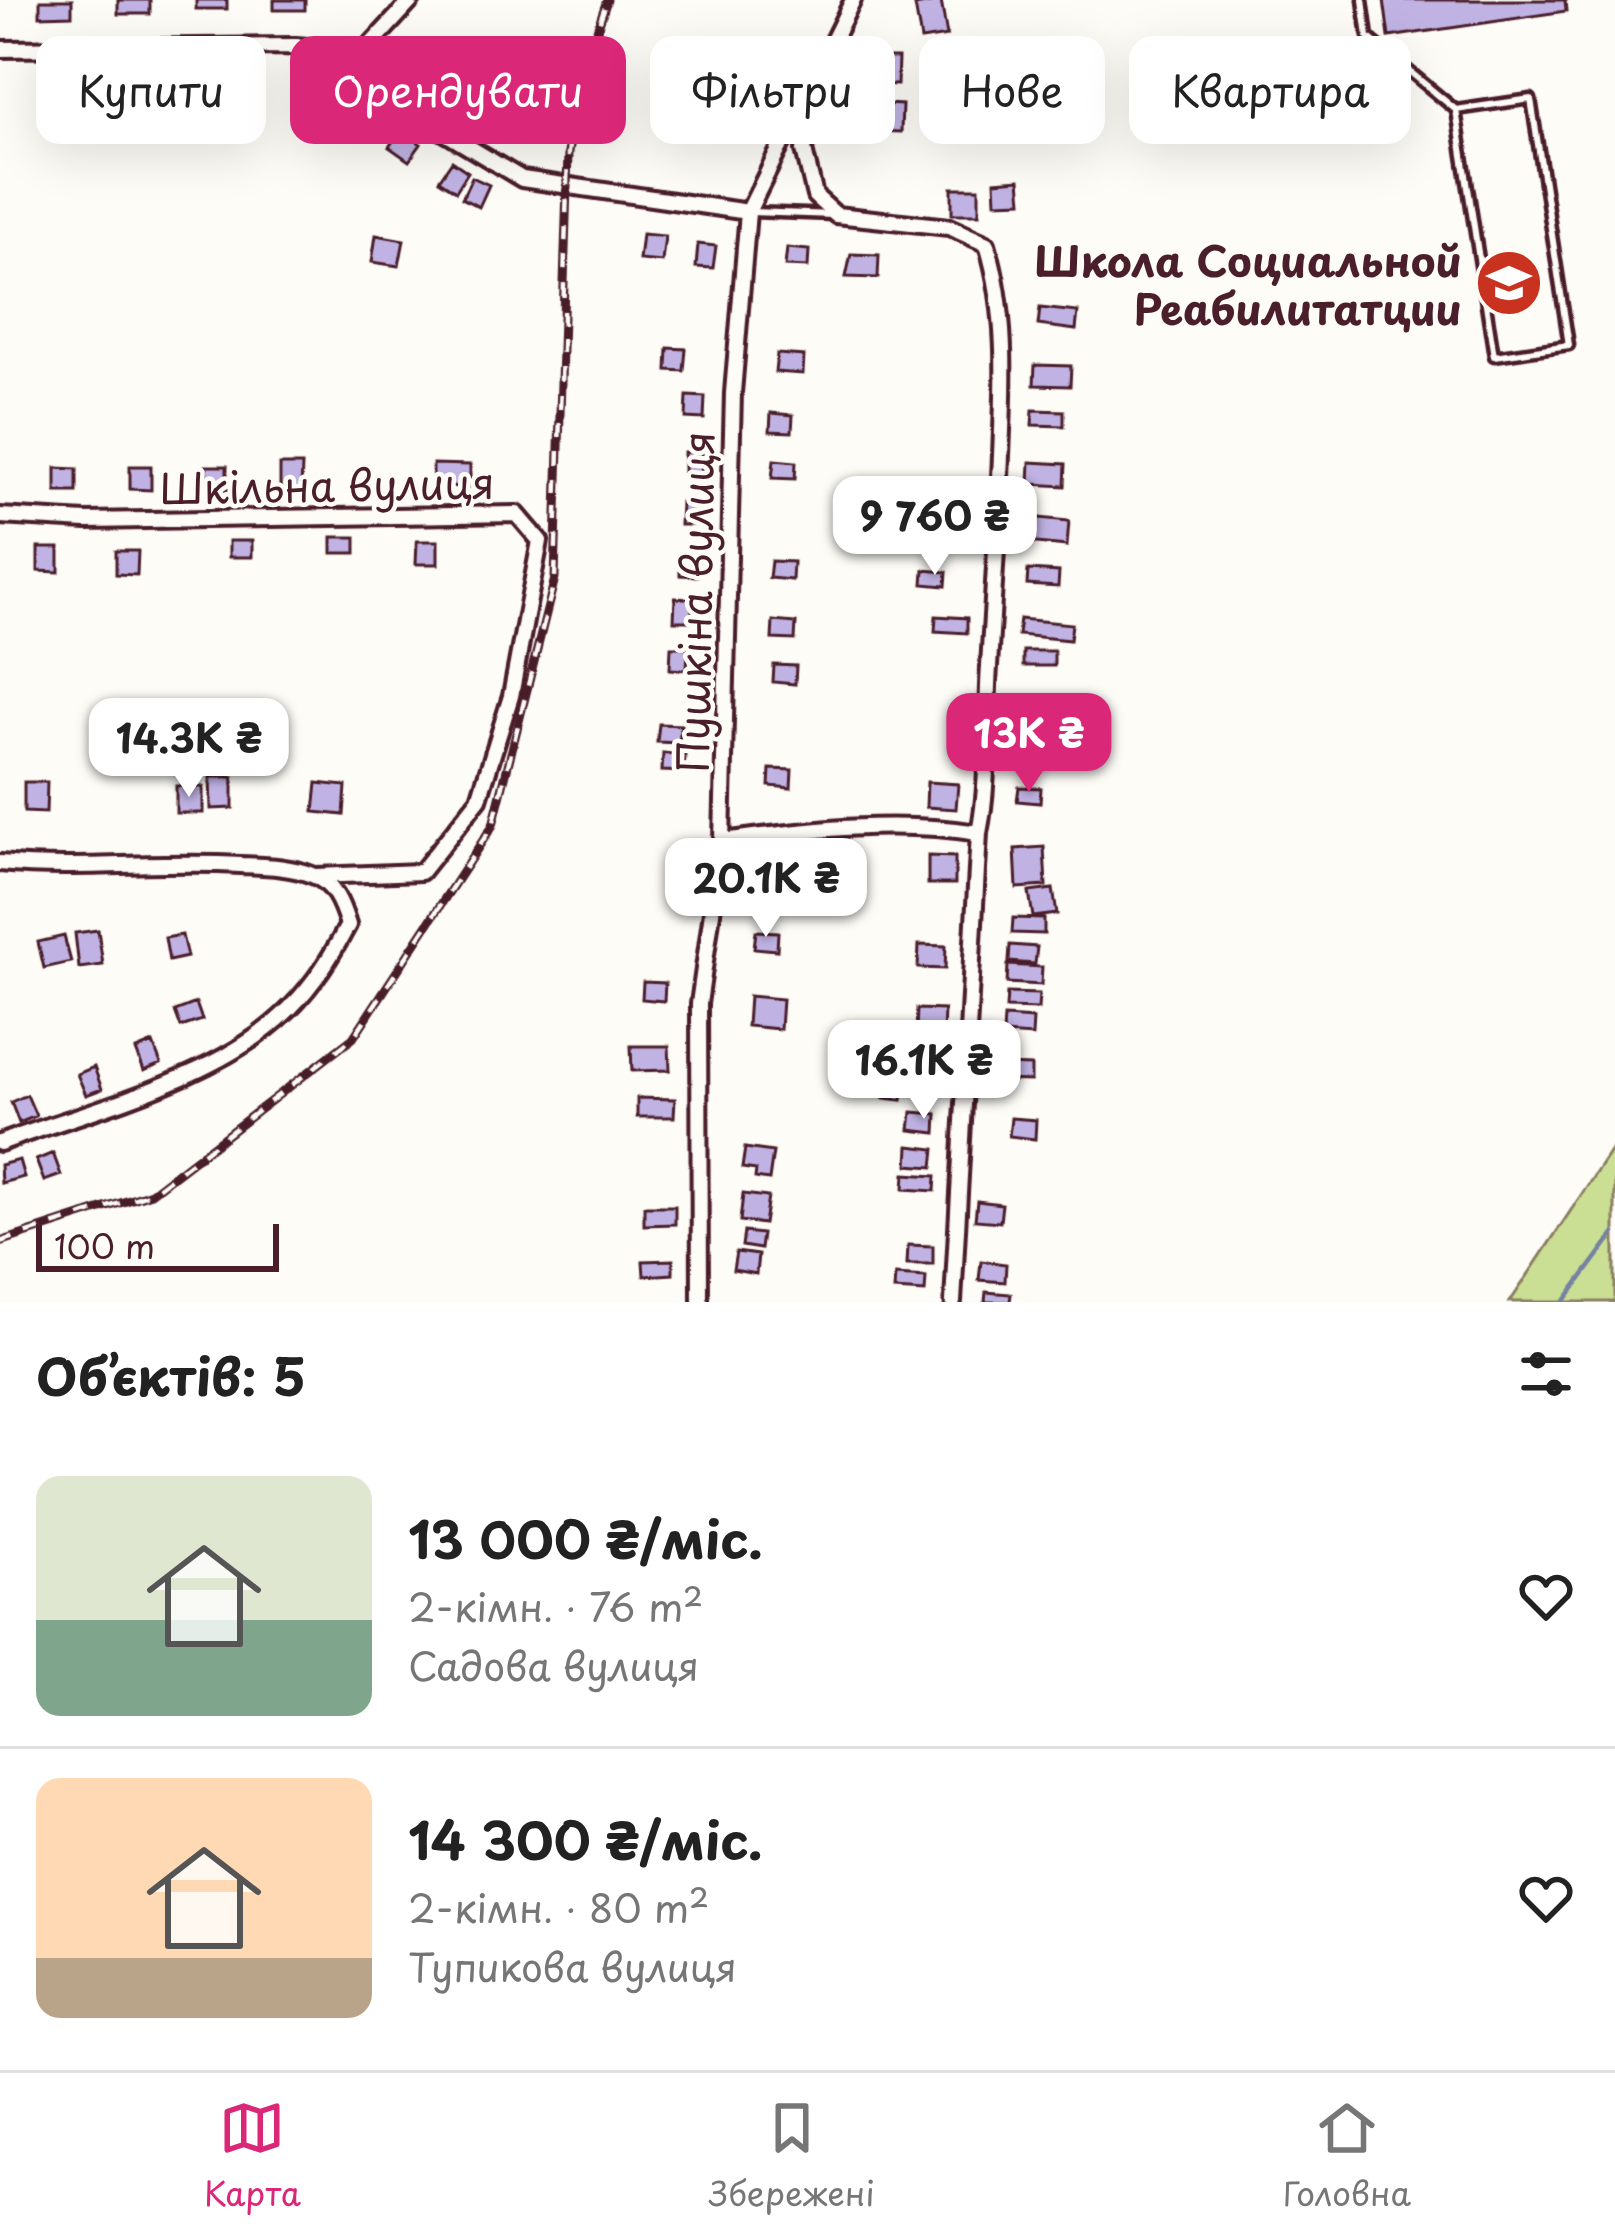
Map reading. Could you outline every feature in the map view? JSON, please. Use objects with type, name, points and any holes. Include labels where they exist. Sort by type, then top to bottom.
[{"type":"street","points":[[379,36],[412,0]]},
{"type":"street","name":"Пушкіна вулиця","points":[[835,36],[854,0]]},
{"type":"street","points":[[0,49],[290,46]]},
{"type":"street","points":[[464,144],[522,179],[748,212]]},
{"type":"street","name":"Пушкіна вулиця","points":[[700,1302],[699,1004],[722,841],[730,454],[748,212],[781,144]]},
{"type":"street","points":[[805,144],[815,196],[836,215],[949,227],[987,244],[998,280],[1005,357],[985,804],[979,832],[953,1302]]},
{"type":"street","name":"Шкільна вулиця","points":[[0,516],[86,521],[517,514],[540,541],[511,696],[479,799],[421,872],[316,876]]},
{"type":"street","points":[[722,841],[874,824],[979,832]]},
{"type":"street","points":[[0,863],[46,868],[201,862],[279,868],[316,876],[341,900],[348,925],[326,965],[289,1010],[250,1040],[183,1076],[0,1143]]},
{"type":"lane","points":[[1363,0],[1368,37],[1456,110],[1495,356],[1569,345],[1531,99],[1456,110]]},
{"type":"lane","points":[[748,212],[836,215]]},
{"type":"green space","points":[[1615,1144],[1615,1302],[1510,1302]]},
{"type":"building","points":[[40,0],[72,0],[72,15],[40,16]]},
{"type":"building","points":[[118,0],[150,0],[150,14],[118,14]]},
{"type":"building","points":[[196,0],[227,0],[227,9],[196,9]]},
{"type":"building","points":[[274,0],[305,0],[305,10],[274,10]]},
{"type":"building","points":[[1384,0],[1565,0],[1566,11],[1389,36]]},
{"type":"building","points":[[941,1],[947,36],[920,36],[915,6]]},
{"type":"building","points":[[895,105],[902,105],[901,132],[895,132]]},
{"type":"building","points":[[391,144],[421,144],[409,161],[389,147]]},
{"type":"building","points":[[452,161],[468,172],[456,191],[439,180]]},
{"type":"building","points":[[472,177],[489,185],[479,207],[462,198]]},
{"type":"building","points":[[1020,179],[1022,201],[996,202],[995,181]]},
{"type":"building","points":[[952,188],[979,188],[979,214],[952,214]]},
{"type":"building","points":[[642,234],[665,236],[662,262],[639,260]]},
{"type":"building","points":[[376,235],[404,240],[399,266],[372,262]]},
{"type":"building","points":[[698,244],[716,246],[713,268],[696,267]]},
{"type":"building","points":[[787,248],[809,250],[808,267],[785,266]]},
{"type":"building","points":[[851,254],[879,255],[878,278],[846,277]]},
{"type":"building","points":[[1040,308],[1078,312],[1076,330],[1038,325]]},
{"type":"building","points":[[668,348],[686,349],[684,371],[667,370]]},
{"type":"building","points":[[777,354],[804,356],[803,374],[775,372]]},
{"type":"building","points":[[1035,365],[1071,366],[1070,386],[1034,385]]},
{"type":"building","points":[[687,396],[705,397],[704,419],[686,418]]},
{"type":"building","points":[[1033,410],[1064,411],[1064,426],[1032,425]]},
{"type":"building","points":[[771,413],[793,415],[792,432],[770,431]]},
{"type":"building","points":[[684,452],[702,453],[701,475],[684,475]]},
{"type":"building","points":[[774,460],[796,462],[795,479],[772,478]]},
{"type":"building","points":[[1030,462],[1066,464],[1065,486],[1029,484]]},
{"type":"building","points":[[433,464],[470,465],[470,487],[433,486]]},
{"type":"building","points":[[280,465],[302,465],[301,489],[280,489]]},
{"type":"building","points":[[130,466],[151,466],[151,490],[130,489]]},
{"type":"building","points":[[206,466],[227,466],[227,490],[206,490]]},
{"type":"building","points":[[56,468],[77,469],[77,492],[56,492]]},
{"type":"building","points":[[907,494],[930,495],[929,510],[906,509]]},
{"type":"building","points":[[681,502],[698,503],[697,525],[680,525]]},
{"type":"building","points":[[1029,517],[1069,521],[1067,546],[1026,542]]},
{"type":"building","points":[[332,537],[356,537],[356,553],[332,553]]},
{"type":"building","points":[[229,541],[252,541],[252,557],[229,557]]},
{"type":"building","points":[[417,541],[438,541],[438,564],[416,564]]},
{"type":"building","points":[[38,548],[59,548],[59,572],[38,571]]},
{"type":"building","points":[[116,551],[138,551],[137,575],[116,574]]},
{"type":"building","points":[[680,553],[698,553],[697,576],[680,575]]},
{"type":"building","points":[[771,561],[793,562],[792,580],[769,578]]},
{"type":"building","points":[[924,570],[947,572],[946,586],[923,584]]},
{"type":"building","points":[[1028,570],[1059,572],[1058,587],[1027,585]]},
{"type":"building","points":[[675,598],[692,599],[692,621],[674,621]]},
{"type":"building","points":[[936,616],[967,618],[967,633],[935,631]]},
{"type":"building","points":[[1020,619],[1072,624],[1070,640],[1018,635]]},
{"type":"building","points":[[773,621],[796,623],[795,640],[772,639]]},
{"type":"building","points":[[671,647],[688,647],[687,670],[670,669]]},
{"type":"building","points":[[1023,651],[1054,651],[1054,666],[1023,666]]},
{"type":"building","points":[[774,665],[796,666],[795,684],[773,682]]},
{"type":"building","points":[[659,724],[681,725],[679,743],[657,742]]},
{"type":"building","points":[[663,753],[685,755],[684,772],[662,771]]},
{"type":"building","points":[[770,769],[792,770],[791,788],[769,786]]},
{"type":"building","points":[[210,777],[233,777],[233,808],[211,809]]},
{"type":"building","points":[[24,782],[47,782],[46,813],[24,812]]},
{"type":"building","points":[[927,782],[958,784],[956,809],[926,807]]},
{"type":"building","points":[[317,783],[346,786],[344,815],[314,812]]},
{"type":"building","points":[[176,786],[203,787],[203,813],[176,813]]},
{"type":"building","points":[[1019,787],[1041,788],[1040,803],[1017,801]]},
{"type":"building","points":[[1044,847],[1046,886],[1017,888],[1015,849]]},
{"type":"building","points":[[928,856],[955,857],[955,884],[928,884]]},
{"type":"building","points":[[769,869],[795,872],[791,910],[765,907]]},
{"type":"building","points":[[1053,889],[1057,914],[1033,917],[1029,892]]},
{"type":"building","points":[[1013,918],[1044,919],[1044,934],[1012,933]]},
{"type":"building","points":[[98,930],[103,965],[79,968],[75,933]]},
{"type":"building","points":[[756,931],[778,932],[777,950],[754,948]]},
{"type":"building","points":[[182,935],[187,957],[169,961],[165,938]]},
{"type":"building","points":[[64,936],[71,962],[44,968],[38,942]]},
{"type":"building","points":[[919,945],[946,946],[945,969],[918,968]]},
{"type":"building","points":[[1010,945],[1037,947],[1035,964],[1009,962]]},
{"type":"building","points":[[1008,965],[1042,967],[1041,985],[1007,983]]},
{"type":"building","points":[[643,982],[665,983],[664,1001],[642,999]]},
{"type":"building","points":[[1007,993],[1039,994],[1038,1009],[1006,1008]]},
{"type":"building","points":[[749,996],[782,999],[780,1029],[747,1026]]},
{"type":"building","points":[[196,1003],[202,1020],[181,1027],[175,1011]]},
{"type":"building","points":[[917,1009],[944,1010],[943,1034],[916,1032]]},
{"type":"building","points":[[1004,1017],[1033,1019],[1032,1036],[1003,1034]]},
{"type":"building","points":[[153,1043],[161,1064],[144,1071],[136,1050]]},
{"type":"building","points":[[631,1046],[669,1046],[670,1070],[632,1071]]},
{"type":"building","points":[[1000,1065],[1031,1066],[1031,1081],[999,1080]]},
{"type":"building","points":[[94,1067],[102,1089],[86,1095],[77,1074]]},
{"type":"building","points":[[887,1073],[905,1075],[902,1100],[884,1098]]},
{"type":"building","points":[[27,1095],[36,1116],[19,1123],[11,1102]]},
{"type":"building","points":[[637,1098],[675,1099],[674,1117],[637,1117]]},
{"type":"building","points":[[912,1112],[937,1114],[936,1133],[910,1130]]},
{"type":"building","points":[[1011,1118],[1036,1120],[1035,1139],[1009,1136]]},
{"type":"building","points":[[909,1146],[935,1149],[933,1167],[908,1165]]},
{"type":"building","points":[[745,1148],[773,1152],[769,1180],[755,1178],[756,1170],[742,1168]]},
{"type":"building","points":[[53,1153],[61,1175],[44,1181],[36,1160]]},
{"type":"building","points":[[19,1160],[24,1177],[1,1183],[0,1165]]},
{"type":"building","points":[[905,1174],[936,1176],[935,1191],[904,1189]]},
{"type":"building","points":[[743,1194],[768,1197],[764,1224],[740,1221]]},
{"type":"building","points":[[977,1201],[1002,1204],[1000,1222],[975,1220]]},
{"type":"building","points":[[644,1206],[675,1206],[675,1224],[644,1225]]},
{"type":"building","points":[[744,1232],[762,1234],[760,1249],[742,1246]]},
{"type":"building","points":[[908,1245],[933,1246],[933,1264],[907,1264]]},
{"type":"building","points":[[736,1252],[758,1255],[756,1274],[733,1270]]},
{"type":"building","points":[[673,1260],[673,1274],[644,1276],[643,1261]]},
{"type":"building","points":[[981,1261],[1006,1264],[1005,1282],[979,1280]]},
{"type":"building","points":[[895,1275],[926,1277],[925,1292],[894,1290]]},
{"type":"building","points":[[986,1292],[1011,1294],[1010,1302],[985,1302]]},
{"type":"waterway","points":[[1564,1302],[1615,1233]]},
{"type":"railway","points":[[0,1242],[151,1193],[353,1038],[493,825],[555,578],[568,153],[580,80],[607,0]]},
{"type":"place","name":"Школа Социальной Реабилитатции","points":[[1509,283]]}]
